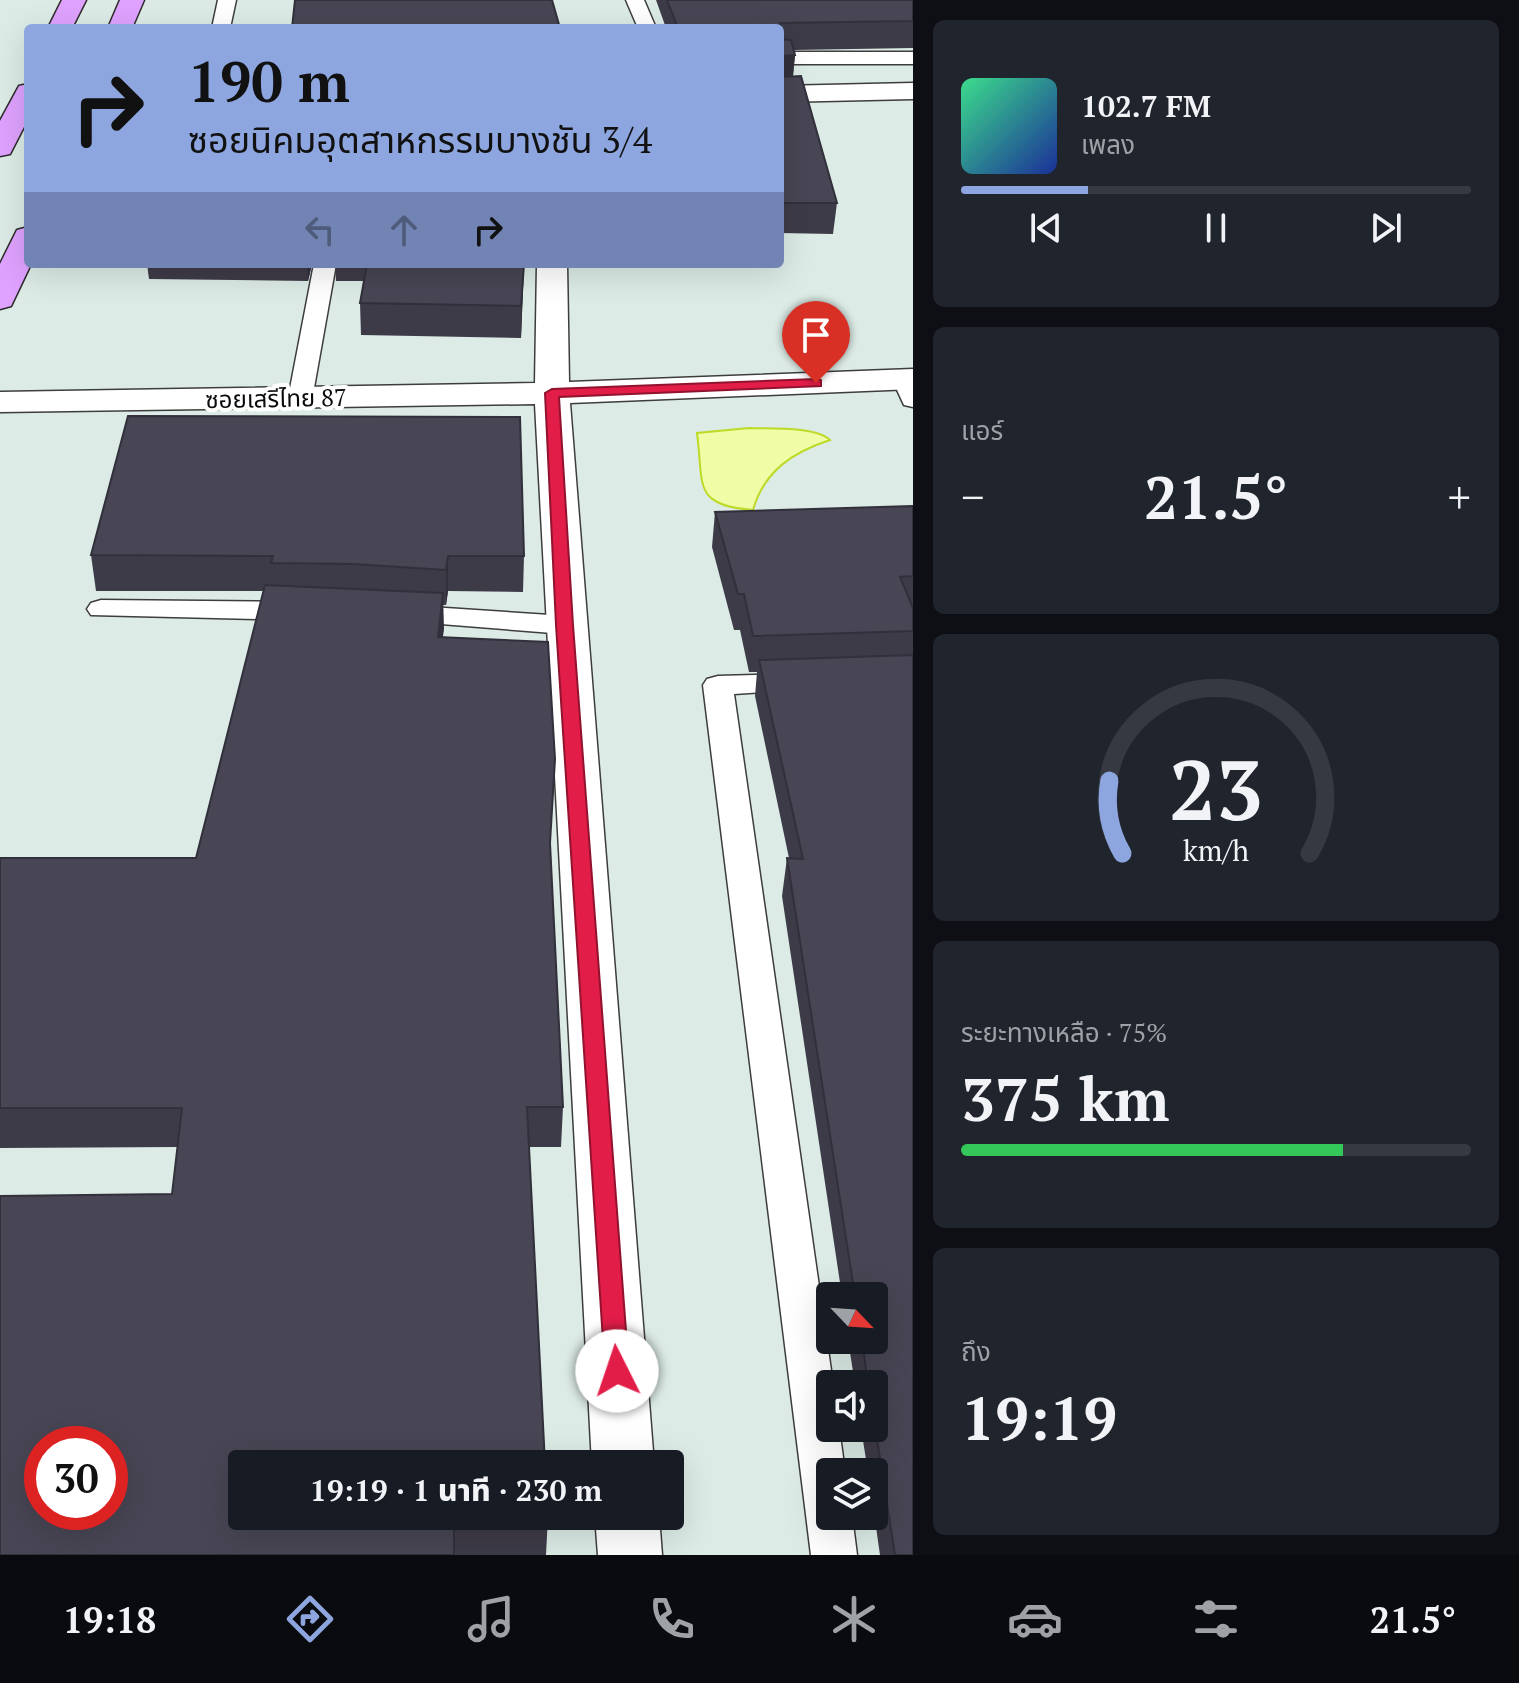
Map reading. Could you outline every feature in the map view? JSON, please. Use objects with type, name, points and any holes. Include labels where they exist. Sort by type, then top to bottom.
[{"type":"main road","points":[[62,24],[74,0]]},
{"type":"main road","points":[[122,24],[132,0]]},
{"type":"main road","points":[[0,148],[24,100]]},
{"type":"main road","points":[[0,299],[24,245]]},
{"type":"street","points":[[784,94],[913,91]]},
{"type":"street","points":[[552,268],[552,393],[565,625],[622,1450]]},
{"type":"street","name":"ซอยเสรีไทย 87","points":[[0,402],[910,386]]},
{"type":"street","points":[[628,1530],[630,1555]]},
{"type":"lane","points":[[222,24],[227,0]]},
{"type":"lane","points":[[635,0],[645,24]]},
{"type":"lane","points":[[784,58],[913,58]]},
{"type":"lane","points":[[300,399],[324,268]]},
{"type":"lane","points":[[101,609],[322,611]]},
{"type":"lane","points":[[369,612],[565,625]]},
{"type":"lane","points":[[834,1555],[718,685],[838,681]]},
{"type":"shaded area","points":[[0,0],[913,0],[913,1555],[0,1555]]},
{"type":"shaded area","points":[[749,428],[803,430],[830,440],[792,457],[772,474],[764,484],[753,510],[733,507],[710,497],[702,479],[697,433]]},
{"type":"building","points":[[295,0],[552,0],[559,24],[292,24]]},
{"type":"building","points":[[667,0],[913,0],[913,21],[676,24]]},
{"type":"building","points":[[784,39],[791,40],[795,55],[784,56]]},
{"type":"building","points":[[801,76],[837,203],[784,203],[784,77]]},
{"type":"building","points":[[366,268],[524,268],[521,306],[360,303]]},
{"type":"building","points":[[128,416],[520,417],[524,556],[448,556],[446,570],[271,563],[273,556],[91,555]]},
{"type":"building","points":[[913,506],[913,576],[900,577],[913,608],[913,631],[753,636],[744,594],[738,594],[715,512]]},
{"type":"building","points":[[265,585],[443,593],[438,637],[548,642],[555,759],[550,843],[563,1107],[527,1107],[544,1450],[228,1450],[228,1530],[454,1530],[454,1555],[0,1555],[0,1196],[172,1194],[182,1108],[0,1108],[0,858],[196,858]]},
{"type":"building","points":[[913,655],[913,1555],[895,1555],[888,1510],[888,1458],[880,1458],[877,1442],[888,1442],[888,1370],[866,1370],[864,1354],[888,1354],[888,1282],[853,1282],[787,858],[803,859],[759,660]]},
{"type":"route","points":[[617,1371],[565,625],[552,393],[816,383]]}]
